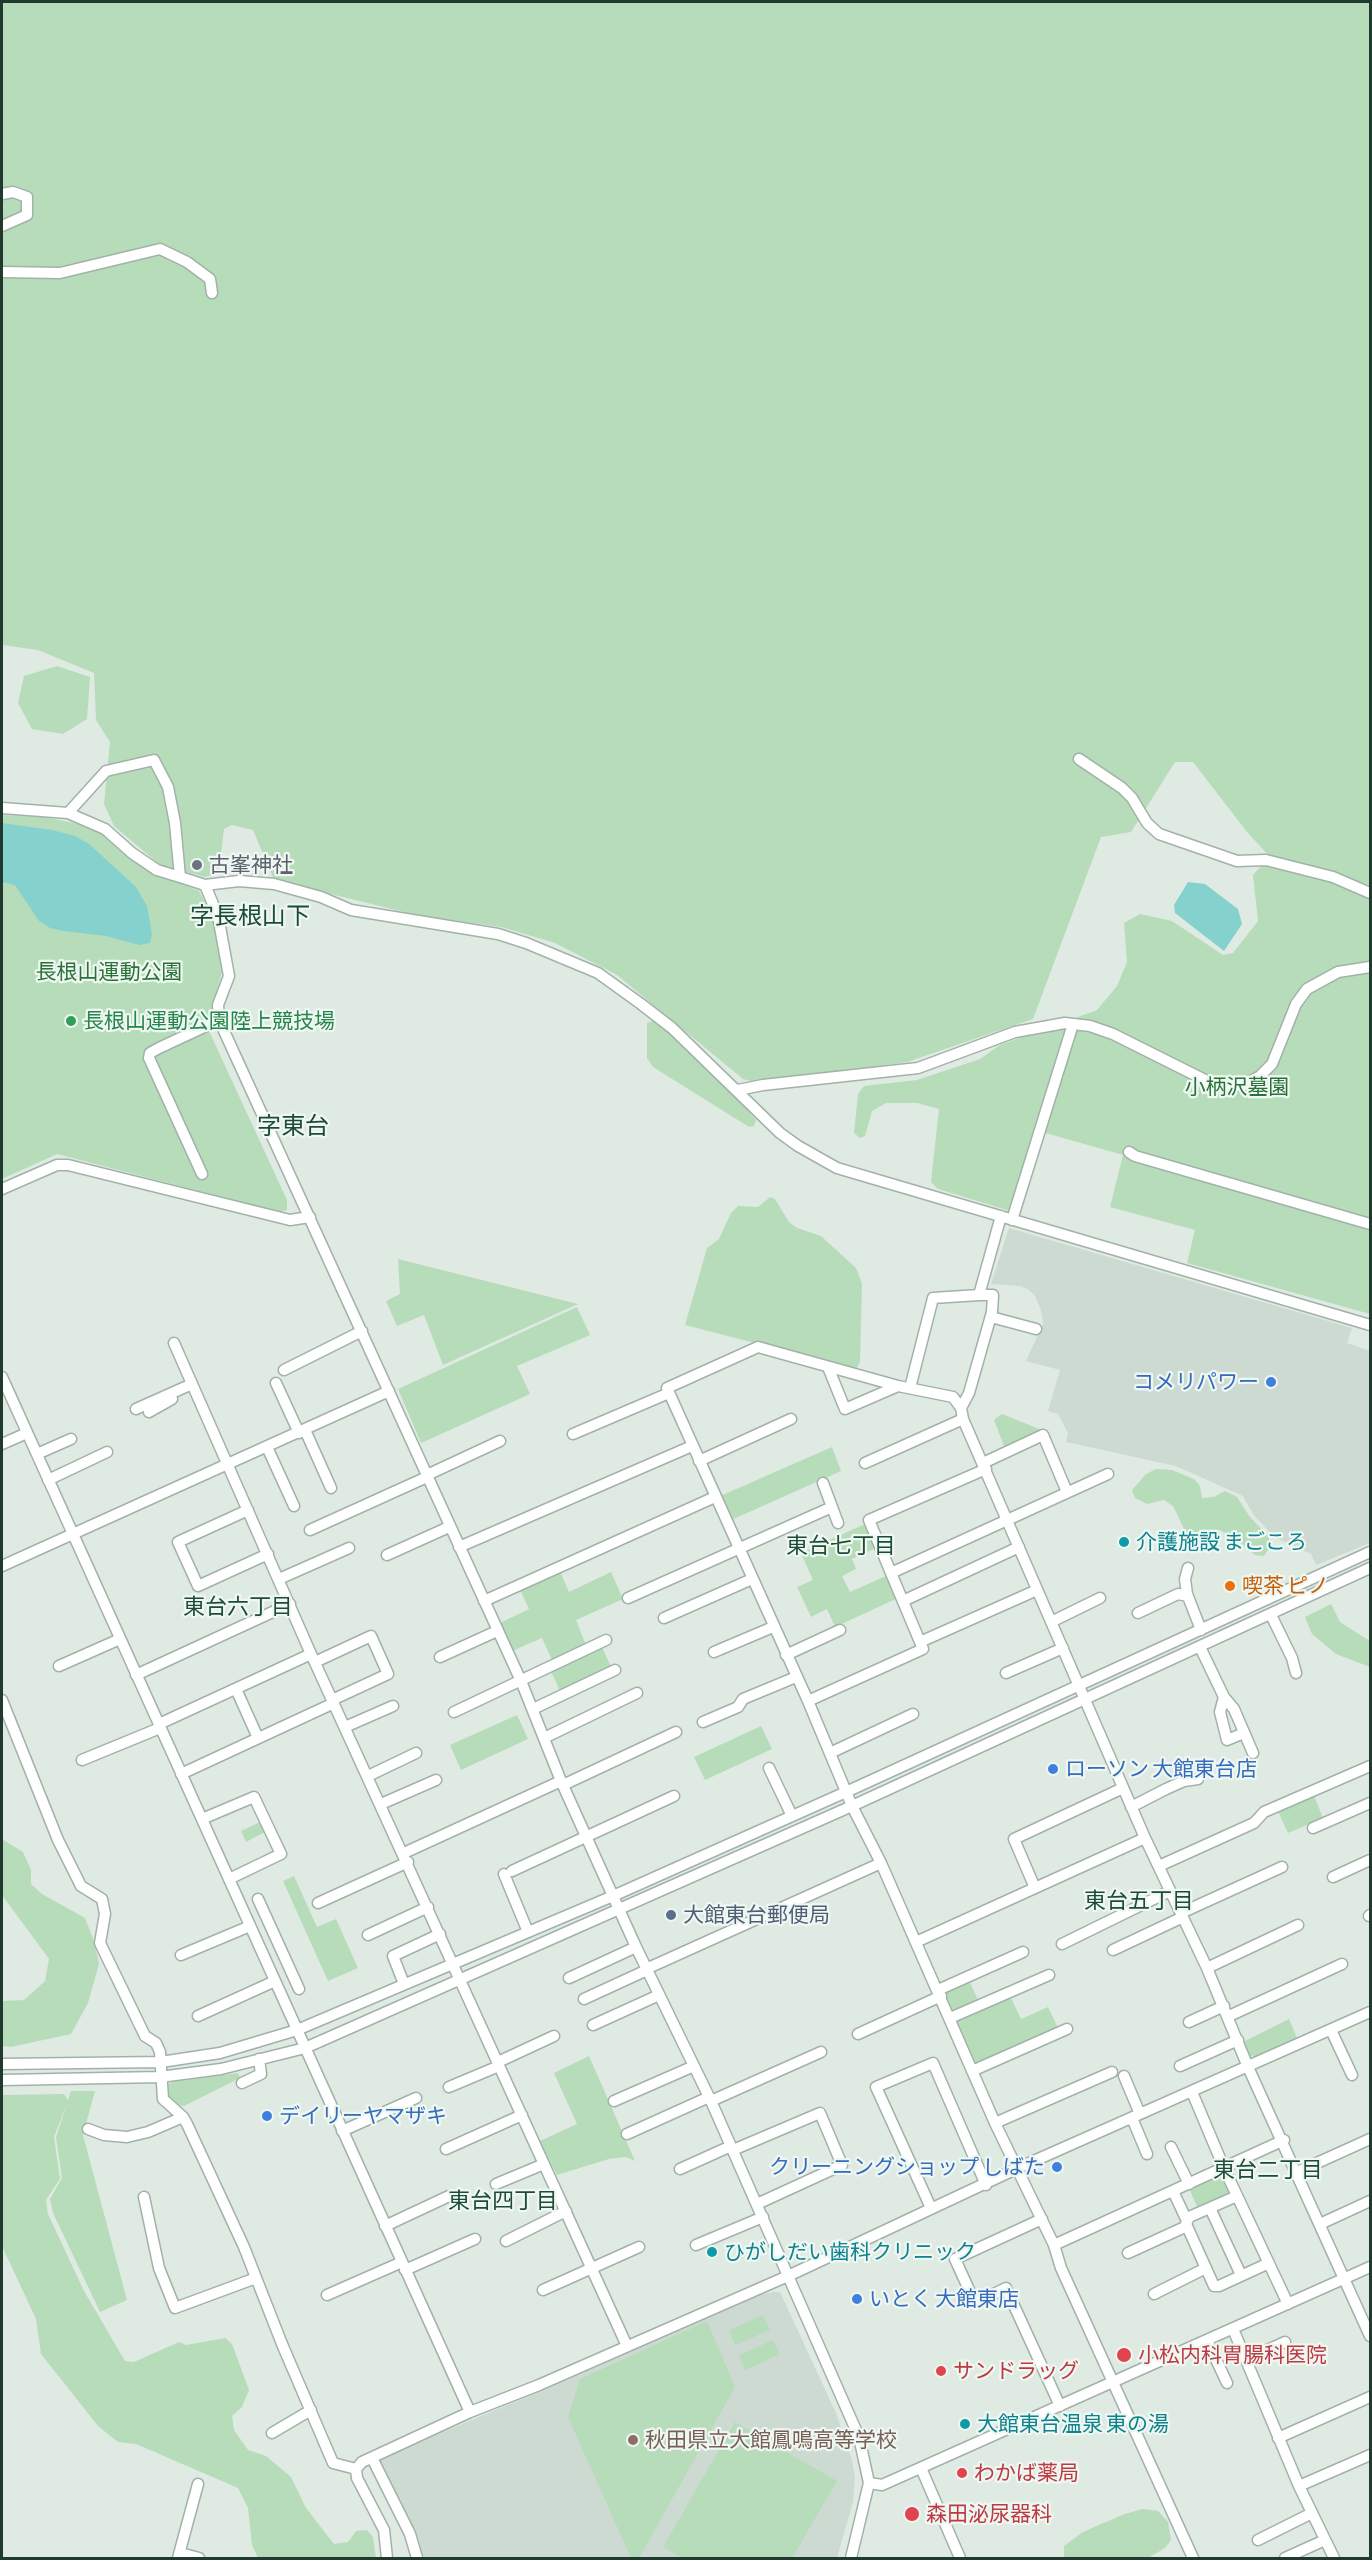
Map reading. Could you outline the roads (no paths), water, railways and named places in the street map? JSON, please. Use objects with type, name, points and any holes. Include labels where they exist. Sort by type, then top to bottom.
[{"type":"street","points":[[2,194],[13,192],[27,197],[27,215],[2,226]]},
{"type":"street","points":[[2,272],[60,273],[160,249],[187,262],[210,279],[212,293]]},
{"type":"street","points":[[1079,759],[1122,788],[1132,798],[1147,823],[1158,834],[1237,861],[1266,860],[1333,877],[1371,893]]},
{"type":"street","points":[[68,813],[106,771],[154,760],[168,788],[175,823],[180,877]]},
{"type":"street","points":[[2,808],[68,813],[105,829],[132,853],[157,870],[205,885],[239,881],[274,884],[321,897],[351,910],[498,934],[526,943],[598,973],[672,1028],[780,1133],[837,1168],[1371,1325]]},
{"type":"street","points":[[205,885],[218,916],[229,976],[218,1005],[219,1020],[521,1681],[562,1783],[636,1947],[710,2099],[859,2437],[869,2483],[851,2559]]},
{"type":"street","points":[[738,1090],[763,1085],[918,1068],[1015,1032],[1041,1026],[1073,1024],[1090,1026],[1113,1034],[1214,1084],[1227,1088],[1244,1085],[1260,1076],[1272,1064],[1296,1004],[1307,989],[1338,972],[1371,967]]},
{"type":"street","points":[[202,1174],[149,1058],[150,1053],[159,1048],[219,1020]]},
{"type":"street","points":[[1012,1220],[1073,1024]]},
{"type":"street","points":[[1129,1152],[1135,1156],[1371,1224]]},
{"type":"street","points":[[2,1189],[57,1165],[68,1165],[290,1220],[310,1217]]},
{"type":"street","points":[[979,1295],[1001,1216]]},
{"type":"street","points":[[910,1388],[933,1298],[993,1295],[991,1317],[969,1393],[961,1408]]},
{"type":"street","points":[[991,1317],[1036,1329]]},
{"type":"street","points":[[284,1370],[362,1331]]},
{"type":"street","points":[[174,1343],[313,1658],[627,2346]]},
{"type":"street","points":[[1193,2559],[1061,2268],[1054,2245],[995,2123],[881,1863],[852,1806],[808,1701],[738,1550],[667,1388],[758,1347],[898,1386],[953,1397],[961,1408],[963,1419],[1131,1807],[1208,1968],[1248,2067],[1284,2140],[1371,2336]]},
{"type":"street","points":[[828,1367],[845,1409],[898,1386]]},
{"type":"street","points":[[2,1377],[470,2412]]},
{"type":"street","points":[[276,1383],[331,1488]]},
{"type":"street","points":[[136,1408],[193,1386]]},
{"type":"street","points":[[149,1412],[193,1386]]},
{"type":"street","points":[[2,1566],[73,1536],[389,1391]]},
{"type":"street","points":[[573,1434],[669,1393]]},
{"type":"street","points":[[699,1461],[791,1419]]},
{"type":"street","points":[[865,1463],[963,1419]]},
{"type":"street","points":[[2,1444],[27,1433]]},
{"type":"street","points":[[808,1701],[923,1649],[869,1521],[985,1466],[1042,1435],[1066,1492]]},
{"type":"street","points":[[37,1454],[72,1439]]},
{"type":"street","points":[[310,1530],[500,1441]]},
{"type":"street","points":[[459,1547],[692,1446]]},
{"type":"street","points":[[267,1447],[294,1506]]},
{"type":"street","points":[[48,1479],[107,1452]]},
{"type":"street","points":[[891,1573],[1108,1474]]},
{"type":"street","points":[[823,1483],[838,1523]]},
{"type":"street","points":[[484,1601],[715,1497]]},
{"type":"street","points":[[628,1598],[832,1507]]},
{"type":"street","points":[[248,1510],[178,1542],[198,1586],[268,1554]]},
{"type":"street","points":[[387,1555],[449,1527]]},
{"type":"street","points":[[903,1601],[1018,1547]]},
{"type":"street","points":[[279,1579],[350,1548]]},
{"type":"street","points":[[2,2064],[161,2062],[220,2053],[297,2030],[613,1896],[1080,1687],[1371,1552]]},
{"type":"street","points":[[1188,1568],[1185,1579],[1188,1596],[1201,1630]]},
{"type":"street","points":[[2,2080],[160,2077],[221,2069],[305,2048],[620,1911],[1371,1568]]},
{"type":"street","points":[[664,1618],[752,1579]]},
{"type":"street","points":[[920,1642],[1037,1590]]},
{"type":"street","points":[[1138,1612],[1178,1594],[1188,1596]]},
{"type":"street","points":[[1051,1622],[1100,1598]]},
{"type":"street","points":[[136,1675],[291,1604]]},
{"type":"street","points":[[1271,1615],[1292,1658],[1296,1673]]},
{"type":"street","points":[[714,1652],[774,1627]]},
{"type":"street","points":[[440,1657],[497,1630]]},
{"type":"street","points":[[786,1655],[840,1630]]},
{"type":"street","points":[[82,1760],[236,1689],[371,1636],[388,1674],[181,1774]]},
{"type":"street","points":[[59,1666],[120,1639]]},
{"type":"street","points":[[454,1712],[606,1640]]},
{"type":"street","points":[[1200,1647],[1224,1698],[1234,1710],[1253,1753]]},
{"type":"street","points":[[1006,1672],[1063,1648]]},
{"type":"street","points":[[533,1709],[615,1670]]},
{"type":"street","points":[[703,1722],[738,1707],[743,1699],[796,1677]]},
{"type":"street","points":[[236,1689],[258,1738]]},
{"type":"street","points":[[544,1738],[637,1693]]},
{"type":"street","points":[[1224,1698],[1220,1712],[1227,1740],[1244,1733]]},
{"type":"street","points":[[2,1700],[58,1840],[81,1886],[102,1899],[105,1914],[100,1943],[146,2036],[156,2043],[160,2052],[163,2099],[183,2117],[256,2278],[333,2463],[356,2469]]},
{"type":"street","points":[[345,1727],[393,1706]]},
{"type":"street","points":[[830,1753],[913,1714]]},
{"type":"street","points":[[318,1902],[562,1783],[676,1732]]},
{"type":"street","points":[[368,1776],[416,1753]]},
{"type":"street","points":[[1159,1866],[1254,1822],[1264,1812],[1371,1766]]},
{"type":"street","points":[[770,1768],[792,1816]]},
{"type":"street","points":[[1131,1807],[1184,1781],[1198,1779]]},
{"type":"street","points":[[381,1804],[436,1780]]},
{"type":"street","points":[[1035,1888],[1014,1839],[1123,1788]]},
{"type":"street","points":[[528,1932],[508,1873],[674,1796]]},
{"type":"street","points":[[202,1819],[254,1797],[281,1854],[229,1879]]},
{"type":"street","points":[[1313,1828],[1371,1803]]},
{"type":"street","points":[[916,1942],[1145,1838]]},
{"type":"street","points":[[1333,1877],[1371,1860]]},
{"type":"street","points":[[584,1999],[881,1863]]},
{"type":"street","points":[[1113,1950],[1282,1868]]},
{"type":"street","points":[[1062,1944],[1170,1891]]},
{"type":"street","points":[[258,1899],[299,1989]]},
{"type":"street","points":[[368,1935],[428,1907]]},
{"type":"street","points":[[1208,1968],[1298,1924]]},
{"type":"street","points":[[181,1955],[250,1926]]},
{"type":"street","points":[[404,1984],[393,1956],[440,1934]]},
{"type":"street","points":[[261,1949],[278,1941]]},
{"type":"street","points":[[569,1978],[636,1947]]},
{"type":"street","points":[[858,2034],[1023,1952]]},
{"type":"street","points":[[1189,2022],[1226,2011],[1342,1964]]},
{"type":"street","points":[[950,2018],[1049,1975]]},
{"type":"street","points":[[198,2016],[275,1981]]},
{"type":"street","points":[[593,2025],[659,1995]]},
{"type":"street","points":[[387,2559],[384,2530],[357,2478],[356,2469],[362,2462],[470,2412],[539,2385],[788,2276],[1018,2168],[1371,2012]]},
{"type":"street","points":[[972,2071],[1067,2029]]},
{"type":"street","points":[[1331,2030],[1352,2075]]},
{"type":"street","points":[[449,2087],[554,2036]]},
{"type":"street","points":[[1180,2066],[1238,2040]]},
{"type":"street","points":[[627,2134],[821,2052]]},
{"type":"street","points":[[242,2083],[261,2074],[259,2059]]},
{"type":"street","points":[[931,2208],[876,2087],[933,2063],[986,2185]]},
{"type":"street","points":[[614,2101],[694,2066]]},
{"type":"street","points":[[995,2123],[1112,2072]]},
{"type":"street","points":[[1124,2076],[1147,2154]]},
{"type":"street","points":[[1192,2092],[1224,2168],[1288,2304]]},
{"type":"street","points":[[342,2131],[416,2098]]},
{"type":"street","points":[[680,2169],[820,2113],[842,2165],[757,2204]]},
{"type":"street","points":[[446,2149],[522,2115]]},
{"type":"street","points":[[88,2129],[104,2135],[127,2137],[148,2132],[183,2117]]},
{"type":"street","points":[[1297,2172],[1371,2139]]},
{"type":"street","points":[[1054,2245],[1284,2140]]},
{"type":"street","points":[[1171,2147],[1189,2184]]},
{"type":"street","points":[[496,2184],[544,2164]]},
{"type":"street","points":[[1173,2191],[1214,2286],[1219,2286],[1269,2263]]},
{"type":"street","points":[[385,2226],[449,2196]]},
{"type":"street","points":[[1128,2253],[1187,2224],[1189,2217],[1237,2196]]},
{"type":"street","points":[[144,2197],[159,2268],[176,2308],[256,2278]]},
{"type":"street","points":[[1320,2224],[1371,2201]]},
{"type":"street","points":[[1210,2208],[1241,2276]]},
{"type":"street","points":[[506,2241],[566,2211]]},
{"type":"street","points":[[696,2245],[763,2217]]},
{"type":"street","points":[[1041,2219],[955,2259],[975,2303],[1006,2288],[1060,2406]]},
{"type":"street","points":[[327,2295],[475,2239]]},
{"type":"street","points":[[543,2290],[639,2247]]},
{"type":"street","points":[[869,2483],[882,2485],[1371,2267]]},
{"type":"street","points":[[1154,2294],[1206,2268]]},
{"type":"street","points":[[1233,2329],[1299,2486],[1334,2559]]},
{"type":"street","points":[[1208,2340],[1227,2383]]},
{"type":"street","points":[[1246,2360],[1285,2342]]},
{"type":"street","points":[[1278,2438],[1371,2397]]},
{"type":"street","points":[[272,2433],[311,2410]]},
{"type":"street","points":[[1299,2486],[1371,2455]]},
{"type":"street","points":[[372,2458],[410,2534],[417,2559]]},
{"type":"street","points":[[921,2468],[960,2559]]},
{"type":"street","points":[[198,2484],[179,2556],[199,2559]]},
{"type":"street","points":[[1258,2540],[1312,2512]]},
{"type":"street","points":[[1285,2559],[1325,2540]]},
{"type":"water","points":[[2,823],[52,830],[75,836],[89,844],[136,887],[147,906],[152,934],[150,943],[139,945],[106,936],[63,931],[50,928],[39,921],[15,885],[2,882]]},
{"type":"water","points":[[1188,882],[1205,884],[1238,909],[1242,924],[1224,951],[1175,913],[1174,905]]},
{"type":"place","name":"古峯神社","points":[[197,865]]},
{"type":"place","name":"長根山運動公園陸上競技場","points":[[71,1021]]},
{"type":"place","name":"コメリパワー","points":[[1271,1382]]},
{"type":"place","name":"介護施設 まごころ","points":[[1124,1542]]},
{"type":"place","name":"喫茶 ピノ","points":[[1230,1586]]},
{"type":"place","name":"ローソン 大館東台店","points":[[1053,1769]]},
{"type":"place","name":"大館東台郵便局","points":[[671,1915]]},
{"type":"place","name":"デイリーヤマザキ","points":[[267,2116]]},
{"type":"place","name":"クリーニングショップ しばた","points":[[1057,2167]]},
{"type":"place","name":"ひがしだい歯科クリニック","points":[[712,2252]]},
{"type":"place","name":"いとく 大館東店","points":[[857,2299]]},
{"type":"place","name":"小松内科胃腸科医院","points":[[1124,2355]]},
{"type":"place","name":"サンドラッグ","points":[[941,2371]]},
{"type":"place","name":"大館東台温泉 東の湯","points":[[965,2424]]},
{"type":"place","name":"秋田県立大館鳳鳴高等学校","points":[[633,2440]]},
{"type":"place","name":"わかば薬局","points":[[962,2473]]},
{"type":"place","name":"森田泌尿器科","points":[[912,2514]]},
{"type":"district","name":"字長根山下","points":[[250,916]]},
{"type":"district","name":"字東台","points":[[293,1126]]},
{"type":"district","name":"東台七丁目","points":[[841,1546]]},
{"type":"district","name":"東台六丁目","points":[[238,1607]]},
{"type":"district","name":"東台五丁目","points":[[1139,1901]]},
{"type":"district","name":"東台二丁目","points":[[1268,2170]]},
{"type":"district","name":"東台四丁目","points":[[503,2201]]},
{"type":"park label","name":"長根山運動公園","points":[[109,972]]},
{"type":"park label","name":"小柄沢墓園","points":[[1237,1087]]}]
